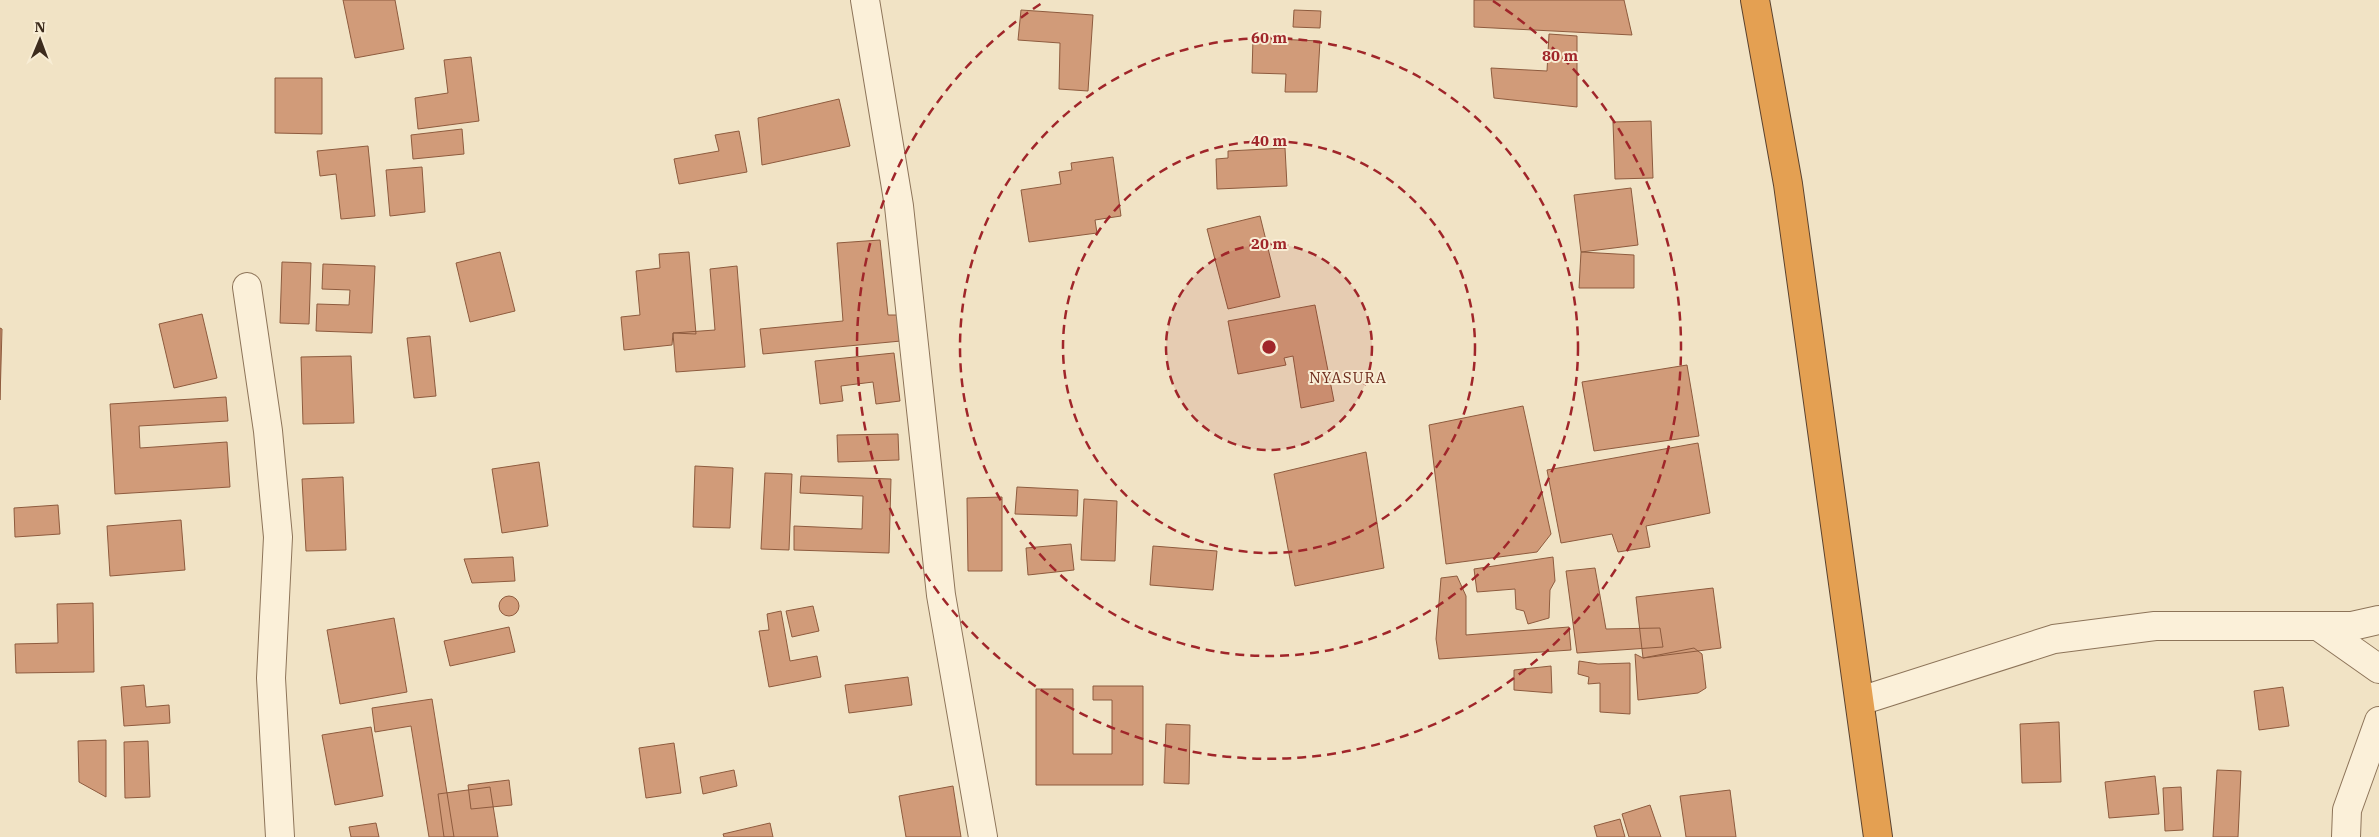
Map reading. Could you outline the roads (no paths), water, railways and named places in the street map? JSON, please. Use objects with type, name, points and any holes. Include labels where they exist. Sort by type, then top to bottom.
[{"type":"highway","points":[[1755,0],[1788,184],[1878,837]]},
{"type":"street","points":[[865,0],[899,206],[941,595],[983,837]]},
{"type":"street","points":[[247,287],[268,431],[278,536],[271,678],[280,837]]},
{"type":"street","points":[[1860,701],[2054,639],[2155,626],[2352,626],[2379,620]]},
{"type":"street","points":[[2318,626],[2379,669]]},
{"type":"street","points":[[2346,837],[2347,810],[2379,721]]},
{"type":"district","name":"NYASURA","points":[[1348,378]]}]
